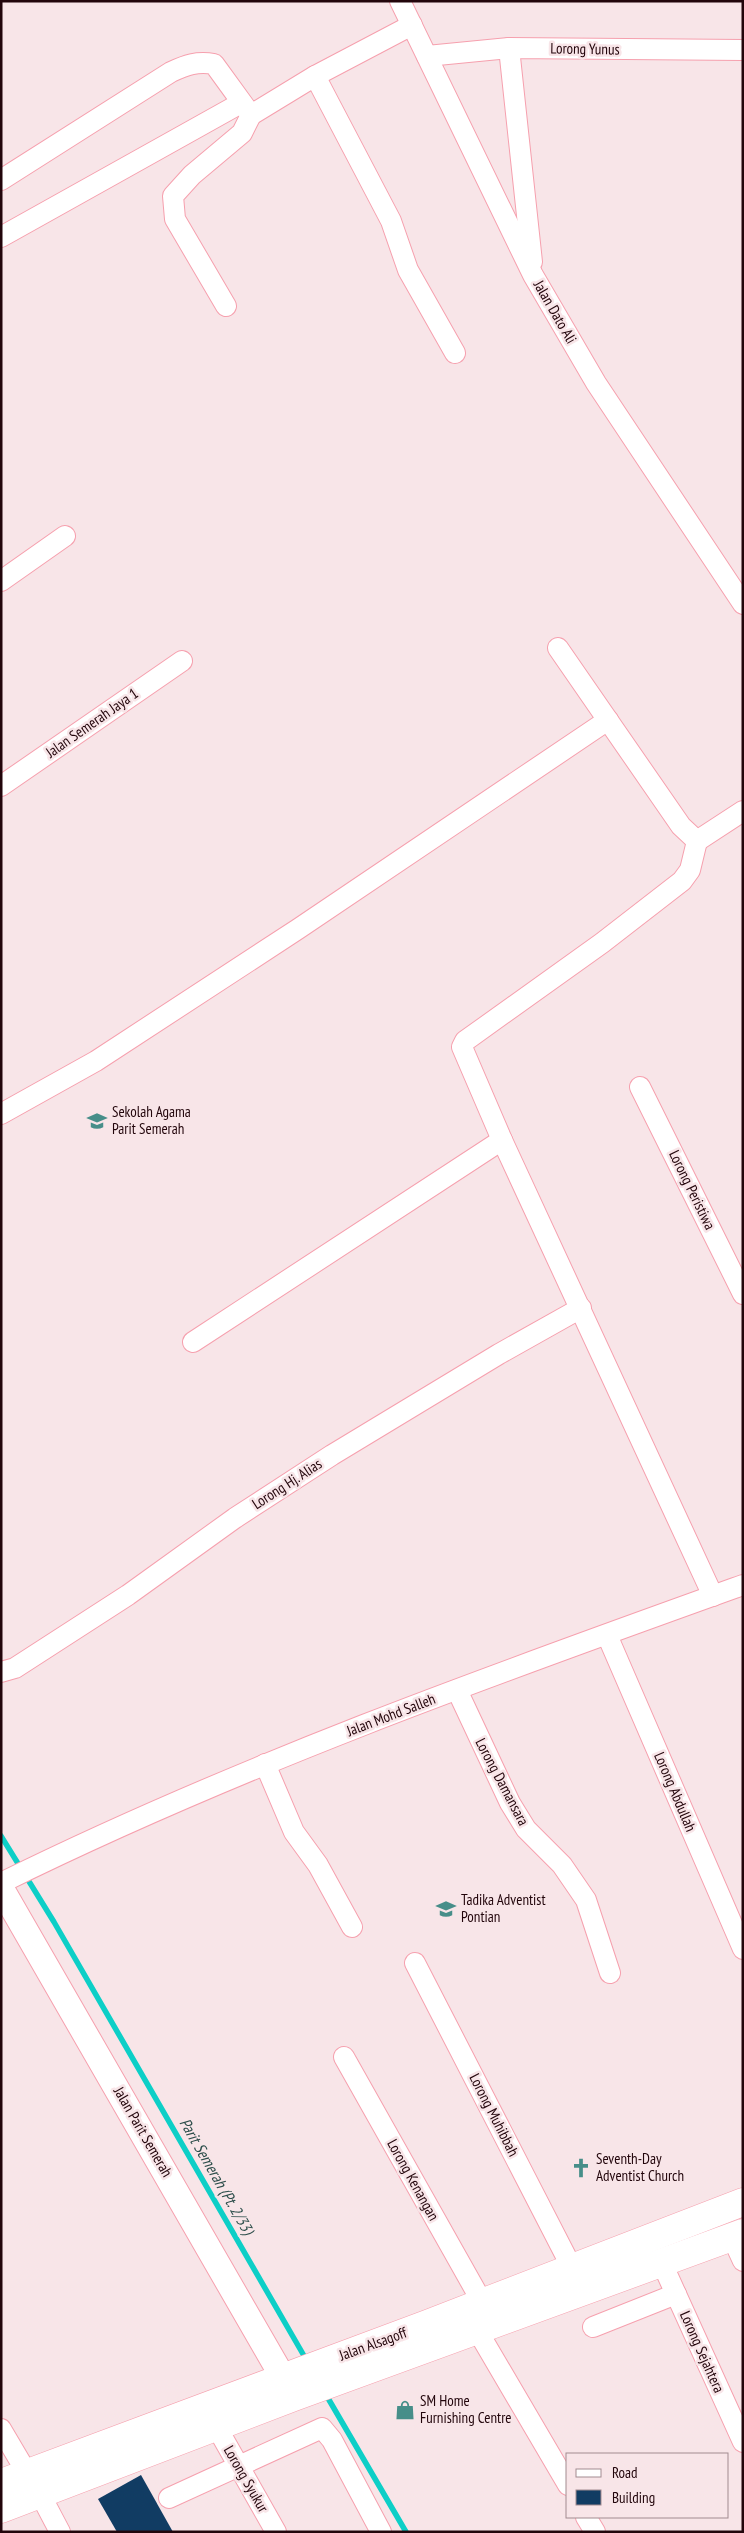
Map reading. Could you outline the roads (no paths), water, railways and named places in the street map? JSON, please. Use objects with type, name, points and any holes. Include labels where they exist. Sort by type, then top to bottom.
[{"type":"highway","name":"Jalan Alsagoff","points":[[346,2366],[482,2302],[743,2202]]},
{"type":"highway","name":"Jalan Alsagoff","points":[[1,2509],[34,2483],[296,2384],[346,2366],[477,2330],[661,2261],[737,2235]]},
{"type":"highway","name":"Jalan Alsagoff","points":[[1,2483],[34,2483],[216,2426],[296,2384]]},
{"type":"main road","name":"Jalan Parit Semerah","points":[[6,1882],[296,2384]]},
{"type":"street","name":"Jalan Dato Ali","points":[[400,1],[502,216],[533,275],[596,383],[743,604]]},
{"type":"street","points":[[1,237],[412,25]]},
{"type":"street","points":[[509,48],[533,275]]},
{"type":"street","name":"Lorong Yunus","points":[[427,56],[509,48],[743,50]]},
{"type":"street","points":[[1,180],[187,64],[202,62],[214,64],[246,109],[242,133],[192,175],[174,196],[175,219],[226,306]]},
{"type":"street","points":[[315,76],[391,221],[400,254],[408,270],[455,353]]},
{"type":"street","points":[[1,581],[65,536]]},
{"type":"street","points":[[558,648],[682,826],[696,841]]},
{"type":"street","name":"Jalan Semerah Jaya 1","points":[[1,786],[182,661]]},
{"type":"street","points":[[1,1114],[96,1061],[298,929],[608,720]]},
{"type":"street","points":[[713,1596],[502,1140],[463,1050],[462,1043],[602,943],[682,881],[690,870],[696,841],[743,811]]},
{"type":"street","name":"Lorong Peristiwa","points":[[640,1087],[743,1294]]},
{"type":"street","points":[[193,1342],[502,1140]]},
{"type":"street","name":"Lorong Hj. Alias","points":[[1,1672],[15,1668],[128,1595],[235,1518],[332,1455],[498,1354],[581,1308]]},
{"type":"street","name":"Jalan Mohd Salleh","points":[[6,1882],[45,1861],[230,1778],[457,1690],[743,1586]]},
{"type":"street","name":"Lorong Abdullah","points":[[607,1636],[743,1949]]},
{"type":"street","name":"Lorong Damansara","points":[[457,1690],[510,1803],[526,1829],[562,1865],[586,1900],[610,1973]]},
{"type":"street","points":[[265,1764],[294,1832],[318,1865],[352,1927]]},
{"type":"street","name":"Lorong Muhibbah","points":[[415,1962],[572,2268]]},
{"type":"street","name":"Lorong Kenangan","points":[[344,2057],[482,2302]]},
{"type":"street","points":[[737,2235],[743,2261]]},
{"type":"street","name":"Lorong Sejahtera","points":[[661,2261],[743,2442]]},
{"type":"street","points":[[593,2327],[676,2294]]},
{"type":"street","points":[[477,2330],[566,2482]]},
{"type":"street","name":"Lorong Syukur","points":[[216,2426],[276,2532]]},
{"type":"street","points":[[1,2429],[34,2483],[60,2532]]},
{"type":"street","points":[[169,2498],[239,2468],[319,2429],[324,2429],[332,2440],[381,2532]]},
{"type":"street","points":[[587,2518],[595,2532]]},
{"type":"waterway","name":"Parit Semerah (Pt. 2/33)","points":[[1,1836],[54,1922],[307,2361]]},
{"type":"waterway","name":"Parit Semerah (Pt. 2/33)","points":[[325,2393],[406,2532]]},
{"type":"place","name":"Sekolah Agama Parit Semerah","points":[[97,1121]]},
{"type":"place","name":"Tadika Adventist Pontian","points":[[446,1909]]},
{"type":"place","name":"Seventh-Day Adventist Church","points":[[581,2168]]},
{"type":"place","name":"SM Home Furnishing Centre","points":[[405,2410]]}]
